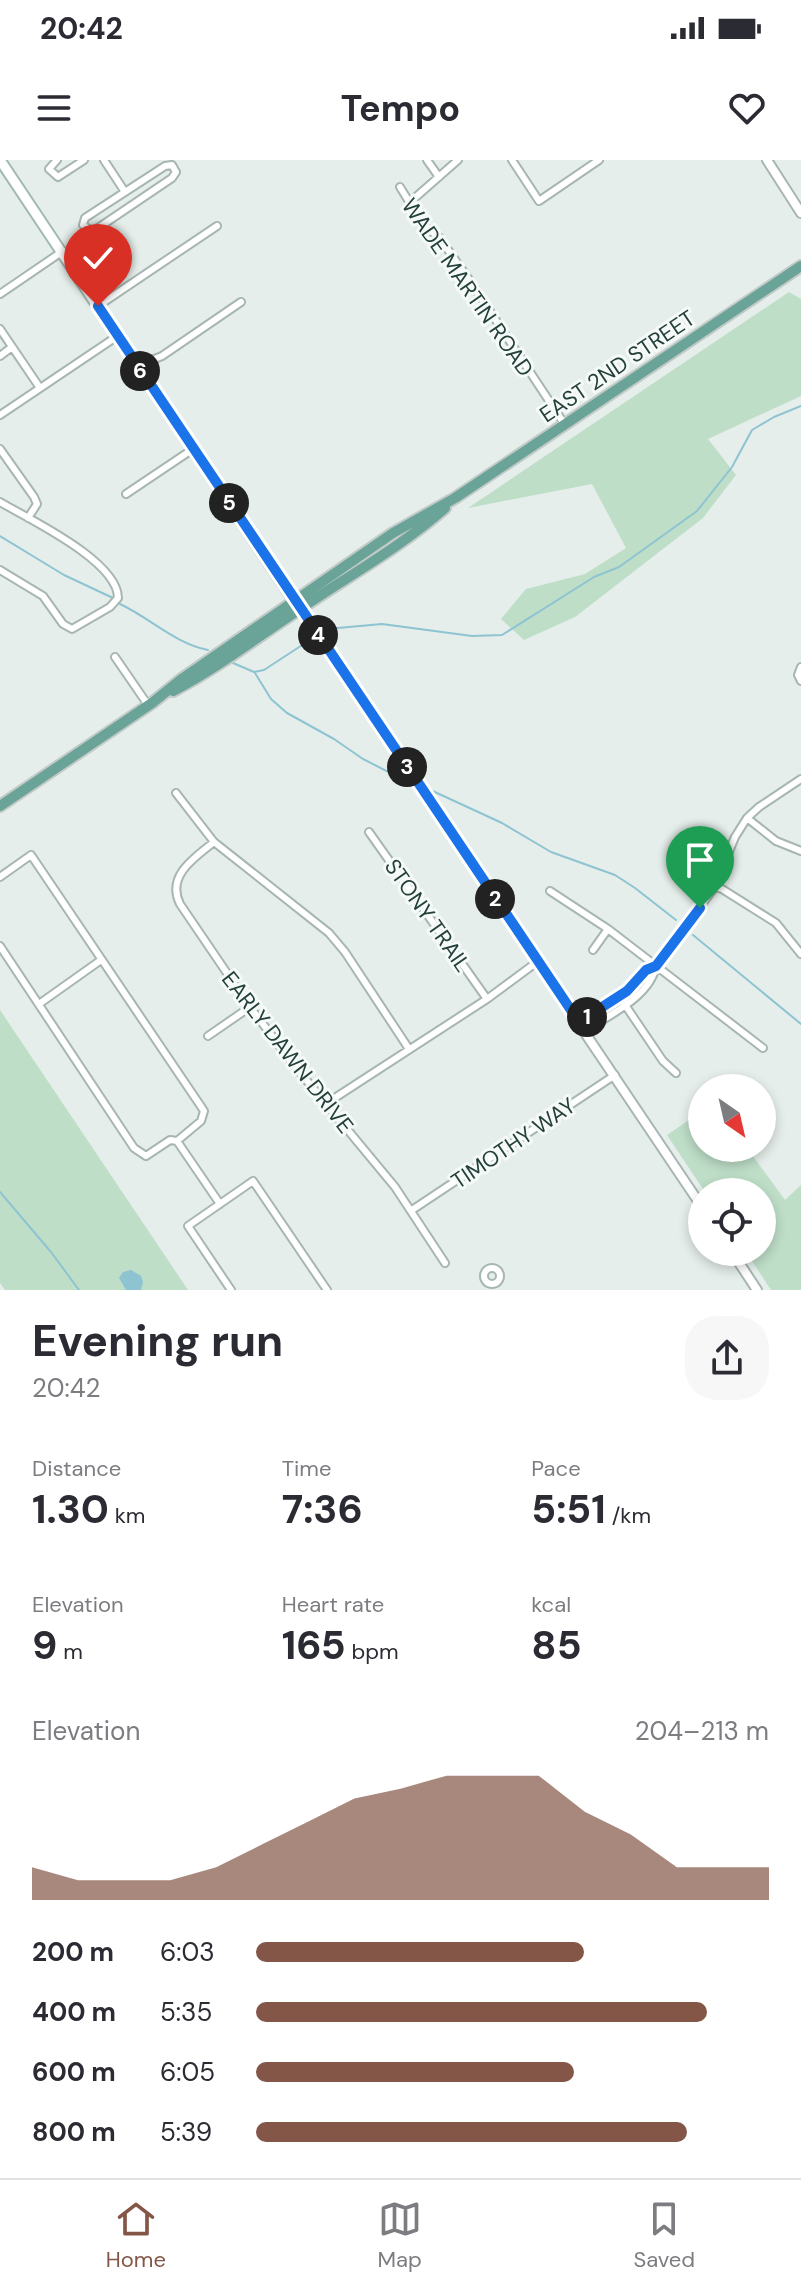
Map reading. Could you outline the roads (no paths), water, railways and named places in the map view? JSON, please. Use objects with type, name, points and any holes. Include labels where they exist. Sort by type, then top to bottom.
[{"type":"main road","points":[[0,160],[297,605]]},
{"type":"main road","name":"EAST 2ND STREET","points":[[0,806],[150,704],[187,684],[393,533],[455,498],[801,266]]},
{"type":"main road","name":"EAST 2ND STREET","points":[[297,605],[373,561],[430,521],[455,498]]},
{"type":"main road","points":[[373,561],[393,538],[393,533]]},
{"type":"street","points":[[57,160],[49,169],[58,177],[84,160]]},
{"type":"street","points":[[104,160],[125,192]]},
{"type":"street","points":[[427,160],[439,177]]},
{"type":"street","points":[[417,196],[458,160]]},
{"type":"street","points":[[512,160],[539,201],[599,160]]},
{"type":"street","points":[[767,160],[801,213]]},
{"type":"street","points":[[172,165],[176,171],[172,178],[98,228],[91,231],[86,229],[83,225],[85,218],[125,192],[165,166],[172,165]]},
{"type":"street","name":"WADE MARTIN ROAD","points":[[400,187],[424,226],[436,233],[462,270],[565,425]]},
{"type":"street","points":[[98,306],[217,226]]},
{"type":"street","points":[[0,294],[63,251]]},
{"type":"street","points":[[137,366],[162,356],[241,302]]},
{"type":"street","points":[[0,329],[40,388]]},
{"type":"street","points":[[0,415],[116,337]]},
{"type":"street","points":[[0,356],[12,347]]},
{"type":"street","points":[[0,449],[37,504],[28,518]]},
{"type":"street","points":[[126,494],[193,449]]},
{"type":"street","points":[[0,502],[98,563],[116,586],[118,598],[110,607],[72,629],[63,624],[43,596],[0,570]]},
{"type":"street","points":[[297,605],[688,1186]]},
{"type":"street","points":[[115,657],[150,704]]},
{"type":"street","points":[[801,667],[798,675],[801,681]]},
{"type":"street","points":[[585,1031],[625,1005],[654,978],[656,966],[714,888],[735,837],[747,818],[801,779]]},
{"type":"street","points":[[176,793],[214,842],[329,933],[409,1049]]},
{"type":"street","points":[[747,818],[776,841],[801,851]]},
{"type":"street","name":"STONY TRAIL","points":[[369,832],[487,999]]},
{"type":"street","name":"EARLY DAWN DRIVE","points":[[214,842],[187,866],[175,882],[174,889],[180,904],[250,1007],[412,1210],[445,1263]]},
{"type":"street","points":[[0,877],[31,855],[204,1111],[201,1121],[177,1141]]},
{"type":"street","points":[[680,861],[688,873],[714,888],[722,889],[776,923],[801,954]]},
{"type":"street","points":[[550,891],[608,929],[763,1048]]},
{"type":"street","points":[[593,950],[608,929]]},
{"type":"street","points":[[0,946],[139,1153],[149,1155],[170,1140],[177,1141],[220,1204]]},
{"type":"street","points":[[39,1004],[101,960]]},
{"type":"street","points":[[327,1103],[487,999],[537,962]]},
{"type":"street","points":[[579,1022],[635,985],[646,970],[656,966]]},
{"type":"street","points":[[619,996],[663,1061],[676,1073]]},
{"type":"street","points":[[208,1036],[250,1007]]},
{"type":"street","name":"TIMOTHY WAY","points":[[412,1210],[615,1075]]},
{"type":"street","points":[[231,1290],[188,1226],[253,1181],[327,1290]]},
{"type":"street","points":[[741,1266],[757,1290]]},
{"type":"street","points":[[498,1282],[505,1290]]},
{"type":"water","points":[[131,1270],[141,1276],[141,1290],[126,1290],[119,1278],[123,1272]]},
{"type":"waterway","points":[[321,633],[327,629],[382,624],[472,636],[502,635],[594,577],[619,567],[697,511],[732,467],[752,430],[801,406]]},
{"type":"waterway","points":[[0,536],[64,575],[113,598]]},
{"type":"waterway","points":[[120,604],[185,642],[208,650]]},
{"type":"waterway","points":[[233,663],[254,672],[264,670],[316,636]]},
{"type":"waterway","points":[[255,673],[271,699],[287,713],[363,759],[412,784]]},
{"type":"waterway","points":[[424,787],[502,823],[551,852],[615,875],[676,920]]},
{"type":"waterway","points":[[693,935],[801,1024]]},
{"type":"waterway","points":[[0,1192],[79,1290]]}]
